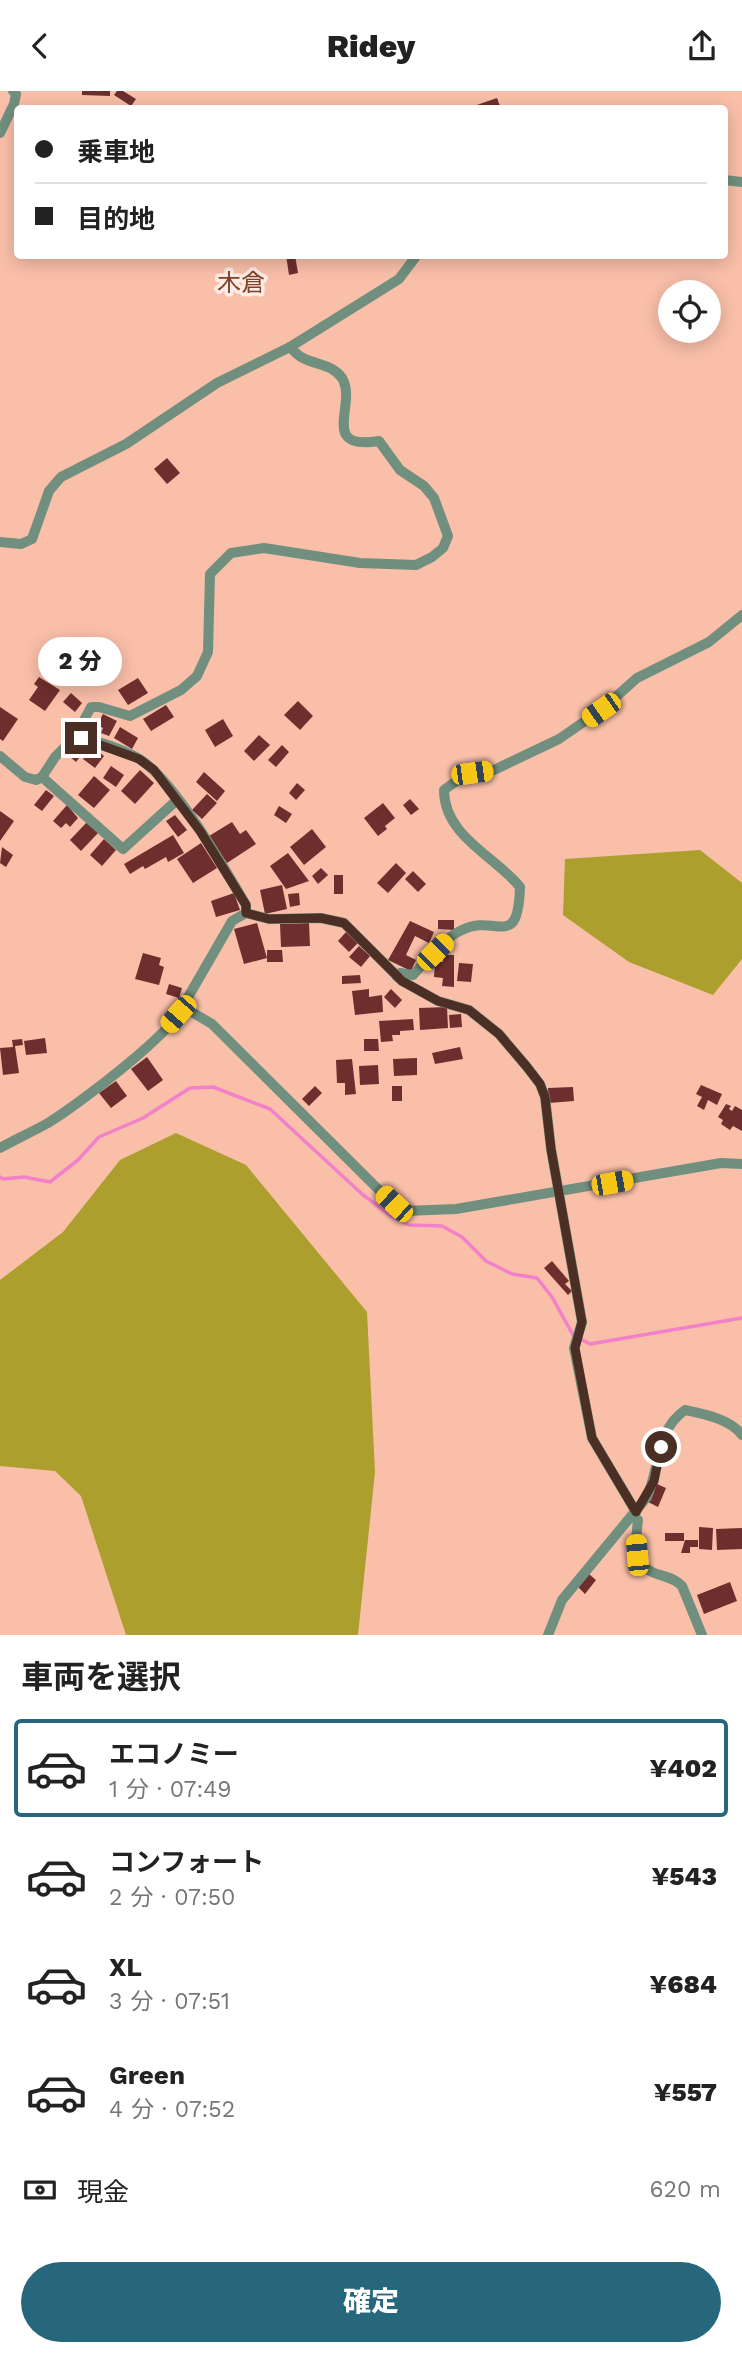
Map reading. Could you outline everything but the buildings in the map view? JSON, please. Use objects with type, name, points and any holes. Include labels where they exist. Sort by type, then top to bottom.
[{"type":"street","points":[[0,132],[14,106]]},
{"type":"street","points":[[0,542],[21,544],[32,539],[49,491],[61,477],[126,444],[217,383],[290,348],[399,279],[414,259]]},
{"type":"street","points":[[0,757],[25,777],[36,781],[75,737],[91,707],[130,716],[181,690],[197,676],[208,653],[210,574],[231,553],[264,548],[360,562],[416,565],[443,548],[448,536],[447,529],[440,519],[434,498],[424,486],[400,470],[379,441],[355,442],[349,438],[342,423],[346,386],[340,375],[328,367],[303,358],[290,348]]},
{"type":"street","points":[[397,977],[400,973],[412,975],[447,940],[463,929],[474,926],[504,927],[512,924],[516,917],[520,887],[512,877],[472,844],[453,819],[444,801],[444,790],[451,783],[472,773],[494,770],[559,739],[601,710],[637,678],[699,648],[742,615]]},
{"type":"street","points":[[75,737],[93,740],[139,759],[154,770],[226,871],[246,905],[246,913]]},
{"type":"street","points":[[42,777],[122,849],[177,800]]},
{"type":"street","points":[[1,1144],[50,1122],[161,1034],[185,1008],[187,999],[232,921],[246,913],[269,919],[321,918],[344,923],[397,977],[438,1001],[469,1010],[499,1034],[540,1084],[545,1097],[558,1193],[582,1322],[575,1348],[592,1438],[638,1520],[637,1555],[643,1566],[678,1581],[702,1635]]},
{"type":"street","points":[[185,1008],[212,1024],[377,1189],[405,1210],[438,1211],[558,1193],[721,1163],[742,1164]]},
{"type":"street","points":[[548,1635],[562,1600],[626,1520],[635,1514],[654,1481],[665,1430],[676,1416],[685,1410],[699,1413],[728,1423],[742,1436]]},
{"type":"shaded area","points":[[700,850],[742,883],[742,959],[713,995],[629,962],[563,915],[565,859]]},
{"type":"shaded area","points":[[176,1133],[246,1165],[367,1312],[375,1472],[358,1635],[126,1635],[81,1496],[55,1471],[0,1466],[0,1280],[63,1232],[120,1160]]},
{"type":"waterway","points":[[0,1177],[24,1177],[50,1182],[78,1160],[99,1137],[143,1118],[190,1088],[213,1087],[270,1109],[362,1194],[392,1217],[409,1225],[442,1226],[462,1237],[486,1261],[512,1274],[537,1278],[552,1297],[573,1335],[590,1344],[742,1318]]},
{"type":"district","name":"木倉","points":[[241,283]]},
{"type":"route","points":[[81,738],[93,740],[139,759],[154,770],[220,861],[246,905],[246,913],[269,919],[321,918],[344,923],[402,981],[438,1001],[469,1010],[499,1034],[527,1067],[543,1089],[545,1097],[551,1149],[582,1322],[575,1348],[592,1438],[636,1512],[654,1481],[661,1447]]}]
